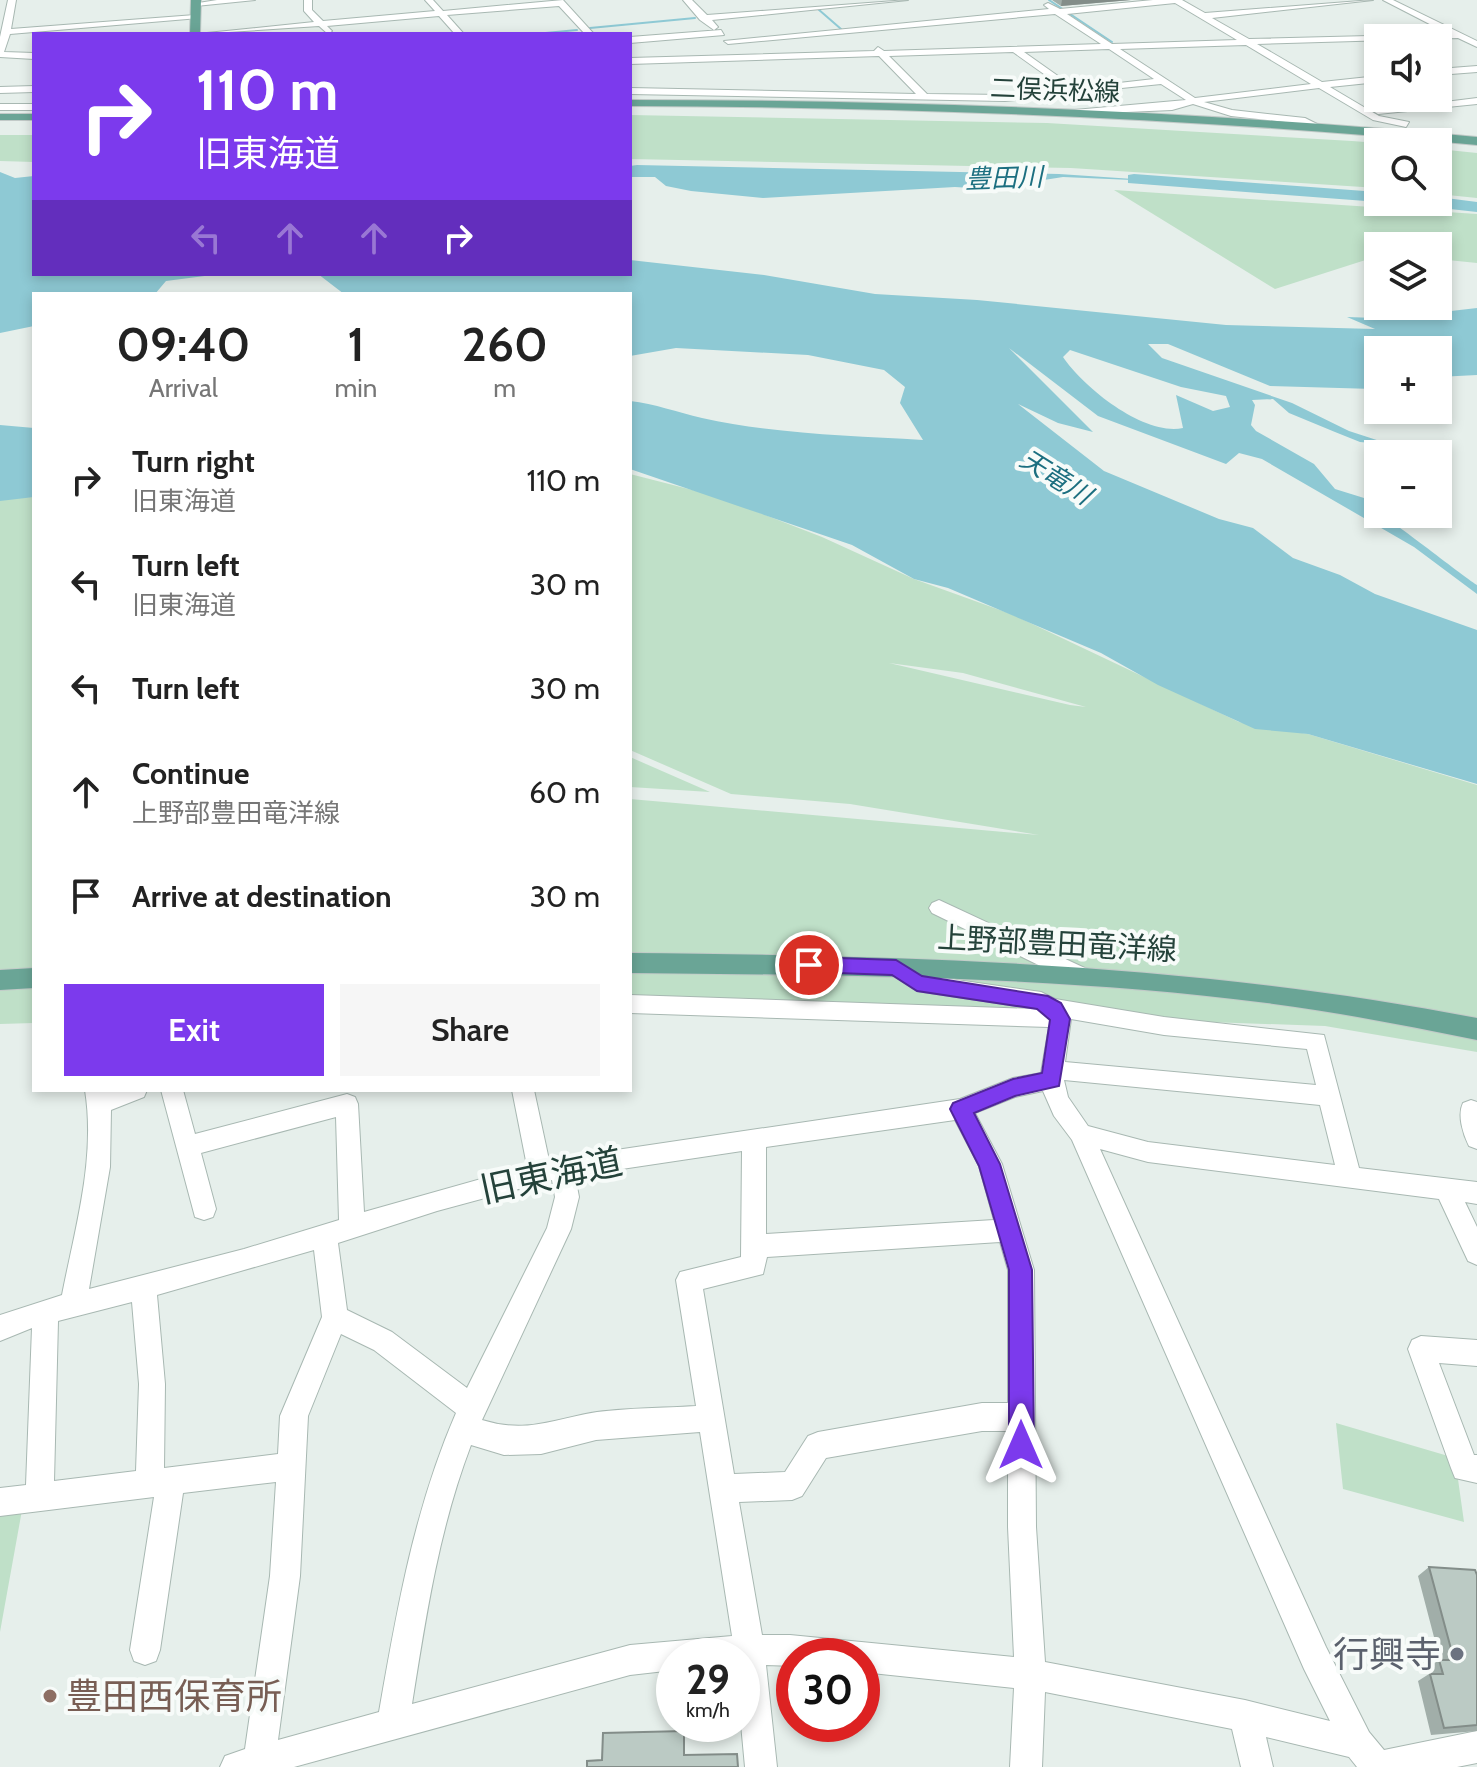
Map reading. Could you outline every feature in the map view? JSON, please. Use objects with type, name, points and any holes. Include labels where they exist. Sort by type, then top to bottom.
[{"type":"main road","points":[[196,2],[196,29]]},
{"type":"main road","name":"二俣浜松線","points":[[632,93],[1314,126],[1477,141]]},
{"type":"main road","points":[[0,117],[32,117]]},
{"type":"main road","name":"上野部豊田竜洋線","points":[[632,963],[896,967],[1169,981],[1294,995],[1477,1029]]},
{"type":"main road","points":[[0,980],[32,978]]},
{"type":"street","points":[[12,0],[0,53],[32,56]]},
{"type":"street","points":[[196,2],[251,0]]},
{"type":"street","points":[[308,0],[308,11],[324,24],[328,32]]},
{"type":"street","points":[[429,0],[458,32]]},
{"type":"street","points":[[687,0],[728,41],[760,66]]},
{"type":"street","points":[[703,18],[904,0]]},
{"type":"street","points":[[1041,0],[1062,11],[1195,102],[1231,113],[1305,121],[1314,126]]},
{"type":"street","points":[[728,41],[1176,0],[1376,118],[1406,124]]},
{"type":"street","points":[[1203,16],[1369,0]]},
{"type":"street","points":[[1387,0],[1477,44]]},
{"type":"street","points":[[234,1],[239,11]]},
{"type":"street","points":[[6,32],[285,31],[512,4],[559,2],[588,32]]},
{"type":"street","points":[[868,2],[879,11]]},
{"type":"street","points":[[888,18],[907,34]]},
{"type":"street","points":[[243,21],[248,30]]},
{"type":"street","points":[[163,32],[196,29]]},
{"type":"street","points":[[843,30],[857,38]]},
{"type":"street","points":[[632,40],[721,33]]},
{"type":"street","points":[[1452,36],[1477,36]]},
{"type":"street","points":[[632,61],[1364,39]]},
{"type":"street","points":[[918,43],[929,52]]},
{"type":"street","points":[[870,46],[884,53],[923,95]]},
{"type":"street","points":[[1016,50],[1085,99]]},
{"type":"street","points":[[1452,71],[1477,69]]},
{"type":"street","points":[[1057,112],[1156,109],[1364,80]]},
{"type":"street","points":[[632,93],[787,91],[1005,98],[1162,81]]},
{"type":"street","points":[[778,83],[787,91]]},
{"type":"street","points":[[0,90],[32,89]]},
{"type":"street","points":[[1368,113],[1477,101]]},
{"type":"street","points":[[0,107],[32,107]]},
{"type":"street","points":[[939,908],[1081,976]]},
{"type":"street","points":[[896,967],[917,983],[1041,1001],[1057,1014]]},
{"type":"street","points":[[632,1004],[1057,1014],[1316,1041],[1350,1178]]},
{"type":"street","points":[[1057,1014],[1052,1075],[1060,1107],[1081,1134],[1315,1658],[1372,1759]]},
{"type":"street","name":"旧東海道","points":[[0,1328],[45,1312],[144,1287],[550,1170],[961,1109],[1052,1075],[1330,1096]]},
{"type":"street","points":[[73,1305],[96,1175],[98,1097],[125,1092]]},
{"type":"street","points":[[173,1092],[204,1209]]},
{"type":"street","points":[[393,1724],[417,1580],[431,1522],[469,1420],[559,1229],[567,1197],[550,1170],[524,1092]]},
{"type":"street","points":[[187,1146],[347,1104],[352,1227]]},
{"type":"street","points":[[961,1109],[990,1164],[1021,1270],[1022,1527],[1030,1674],[1026,1767]]},
{"type":"street","points":[[1477,1112],[1471,1110],[1477,1139]]},
{"type":"street","points":[[1081,1134],[1148,1152],[1477,1193]]},
{"type":"street","points":[[747,1638],[689,1280],[754,1266],[754,1139]]},
{"type":"street","points":[[1447,1190],[1477,1253]]},
{"type":"street","points":[[754,1246],[1010,1230]]},
{"type":"street","points":[[325,1236],[335,1317],[294,1416],[285,1576],[248,1764],[630,1660],[656,1657]]},
{"type":"street","points":[[144,1287],[160,1481],[145,1650]]},
{"type":"street","points":[[40,1497],[45,1312]]},
{"type":"street","points":[[335,1317],[383,1341],[469,1420],[504,1441],[541,1440],[596,1426],[712,1418]]},
{"type":"street","points":[[1477,1353],[1421,1349],[1465,1468],[1477,1469]]},
{"type":"street","points":[[723,1488],[792,1486],[818,1446],[982,1417],[1021,1417]]},
{"type":"street","points":[[0,1502],[291,1466]]},
{"type":"street","points":[[880,1659],[1030,1674],[1245,1716],[1372,1759],[1477,1747]]},
{"type":"street","points":[[1245,1716],[1257,1767]]},
{"type":"street","points":[[758,1742],[761,1767]]},
{"type":"green space","points":[[632,115],[1047,123],[1364,142],[1364,187],[1071,168],[632,159]]},
{"type":"green space","points":[[0,135],[32,135],[32,162],[0,161]]},
{"type":"green space","points":[[1452,150],[1477,153],[1477,198],[1452,195]]},
{"type":"green space","points":[[1114,190],[1364,207],[1364,216],[1477,214],[1477,263],[1452,260],[1452,232],[1364,232],[1364,260],[1275,289]]},
{"type":"green space","points":[[632,475],[716,496],[822,537],[914,579],[1011,614],[1239,722],[1308,734],[1477,785],[1477,1052],[1325,1026],[838,1009],[632,1012],[632,799],[1039,835],[850,804],[731,794],[632,751]],"holes":[[[889,663],[963,673],[1086,707],[1070,705]]]},
{"type":"green space","points":[[32,497],[32,1023],[0,1024],[0,498]]},
{"type":"green space","points":[[632,758],[710,792],[632,787]]},
{"type":"green space","points":[[1336,1423],[1455,1458],[1464,1522],[1343,1489]]},
{"type":"green space","points":[[24,1499],[0,1632],[0,1502]]},
{"type":"water","points":[[632,166],[1059,174],[1178,182],[1063,177],[1031,182],[1018,191],[955,187],[763,198],[666,186],[655,177],[632,177]]},
{"type":"water","points":[[0,172],[15,178],[32,176],[32,276],[205,276],[166,281],[157,292],[32,292],[32,326],[0,333]]},
{"type":"water","name":"天竜川","points":[[632,260],[764,275],[875,294],[977,300],[1226,325],[1375,329],[1347,317],[1364,320],[1452,320],[1452,311],[1477,308],[1477,375],[1452,376],[1452,336],[1364,336],[1364,389],[1270,386],[1168,344],[1148,344],[1162,358],[1292,403],[1349,431],[1377,440],[1360,442],[1289,413],[1273,399],[1252,400],[1255,405],[1251,425],[1256,431],[1314,464],[1335,489],[1364,498],[1364,518],[1262,459],[1239,453],[1226,464],[1098,416],[1009,348],[1093,432],[1058,423],[1018,404],[1104,471],[1219,519],[1253,528],[1293,558],[1340,575],[1375,594],[1477,630],[1477,784],[1308,734],[1255,729],[1158,685],[1101,653],[948,588],[914,579],[852,545],[632,470],[632,401],[757,428],[923,440],[900,403],[905,387],[884,370],[808,355],[676,348],[632,356],[632,292],[341,292],[321,276],[632,276]],"holes":[[[1070,350],[1181,387],[1226,396],[1230,407],[1213,411],[1176,395],[1183,428],[1151,425],[1100,395],[1063,357]]]},
{"type":"water","points":[[0,425],[32,428],[32,497],[0,501]]},
{"type":"water","points":[[1381,528],[1399,528],[1477,585],[1477,594],[1414,547]]},
{"type":"building","name":"行興寺","points":[[1429,1567],[1475,1570],[1477,1575],[1477,1725],[1444,1728],[1430,1674],[1443,1674],[1439,1660],[1454,1660]]},
{"type":"building","points":[[656,1732],[656,1742],[684,1742],[684,1755],[737,1754],[738,1767],[587,1767],[587,1761],[602,1760],[603,1733]]},
{"type":"waterway","points":[[1049,0],[1112,42]]},
{"type":"waterway","points":[[818,9],[841,29]]},
{"type":"waterway","points":[[590,28],[695,18]]},
{"type":"waterway","points":[[556,32],[577,30]]},
{"type":"waterway","name":"豊田川","points":[[1134,179],[1364,196]]},
{"type":"waterway","name":"豊田川","points":[[1452,204],[1477,207]]},
{"type":"place","name":"行興寺","points":[[1457,1654]]},
{"type":"place","name":"豊田西保育所","points":[[50,1696]]},
{"type":"route","points":[[809,965],[896,967],[917,983],[1041,1001],[1054,1008],[1060,1019],[1052,1080],[1013,1088],[961,1109],[990,1164],[1021,1270],[1021,1445]]}]
